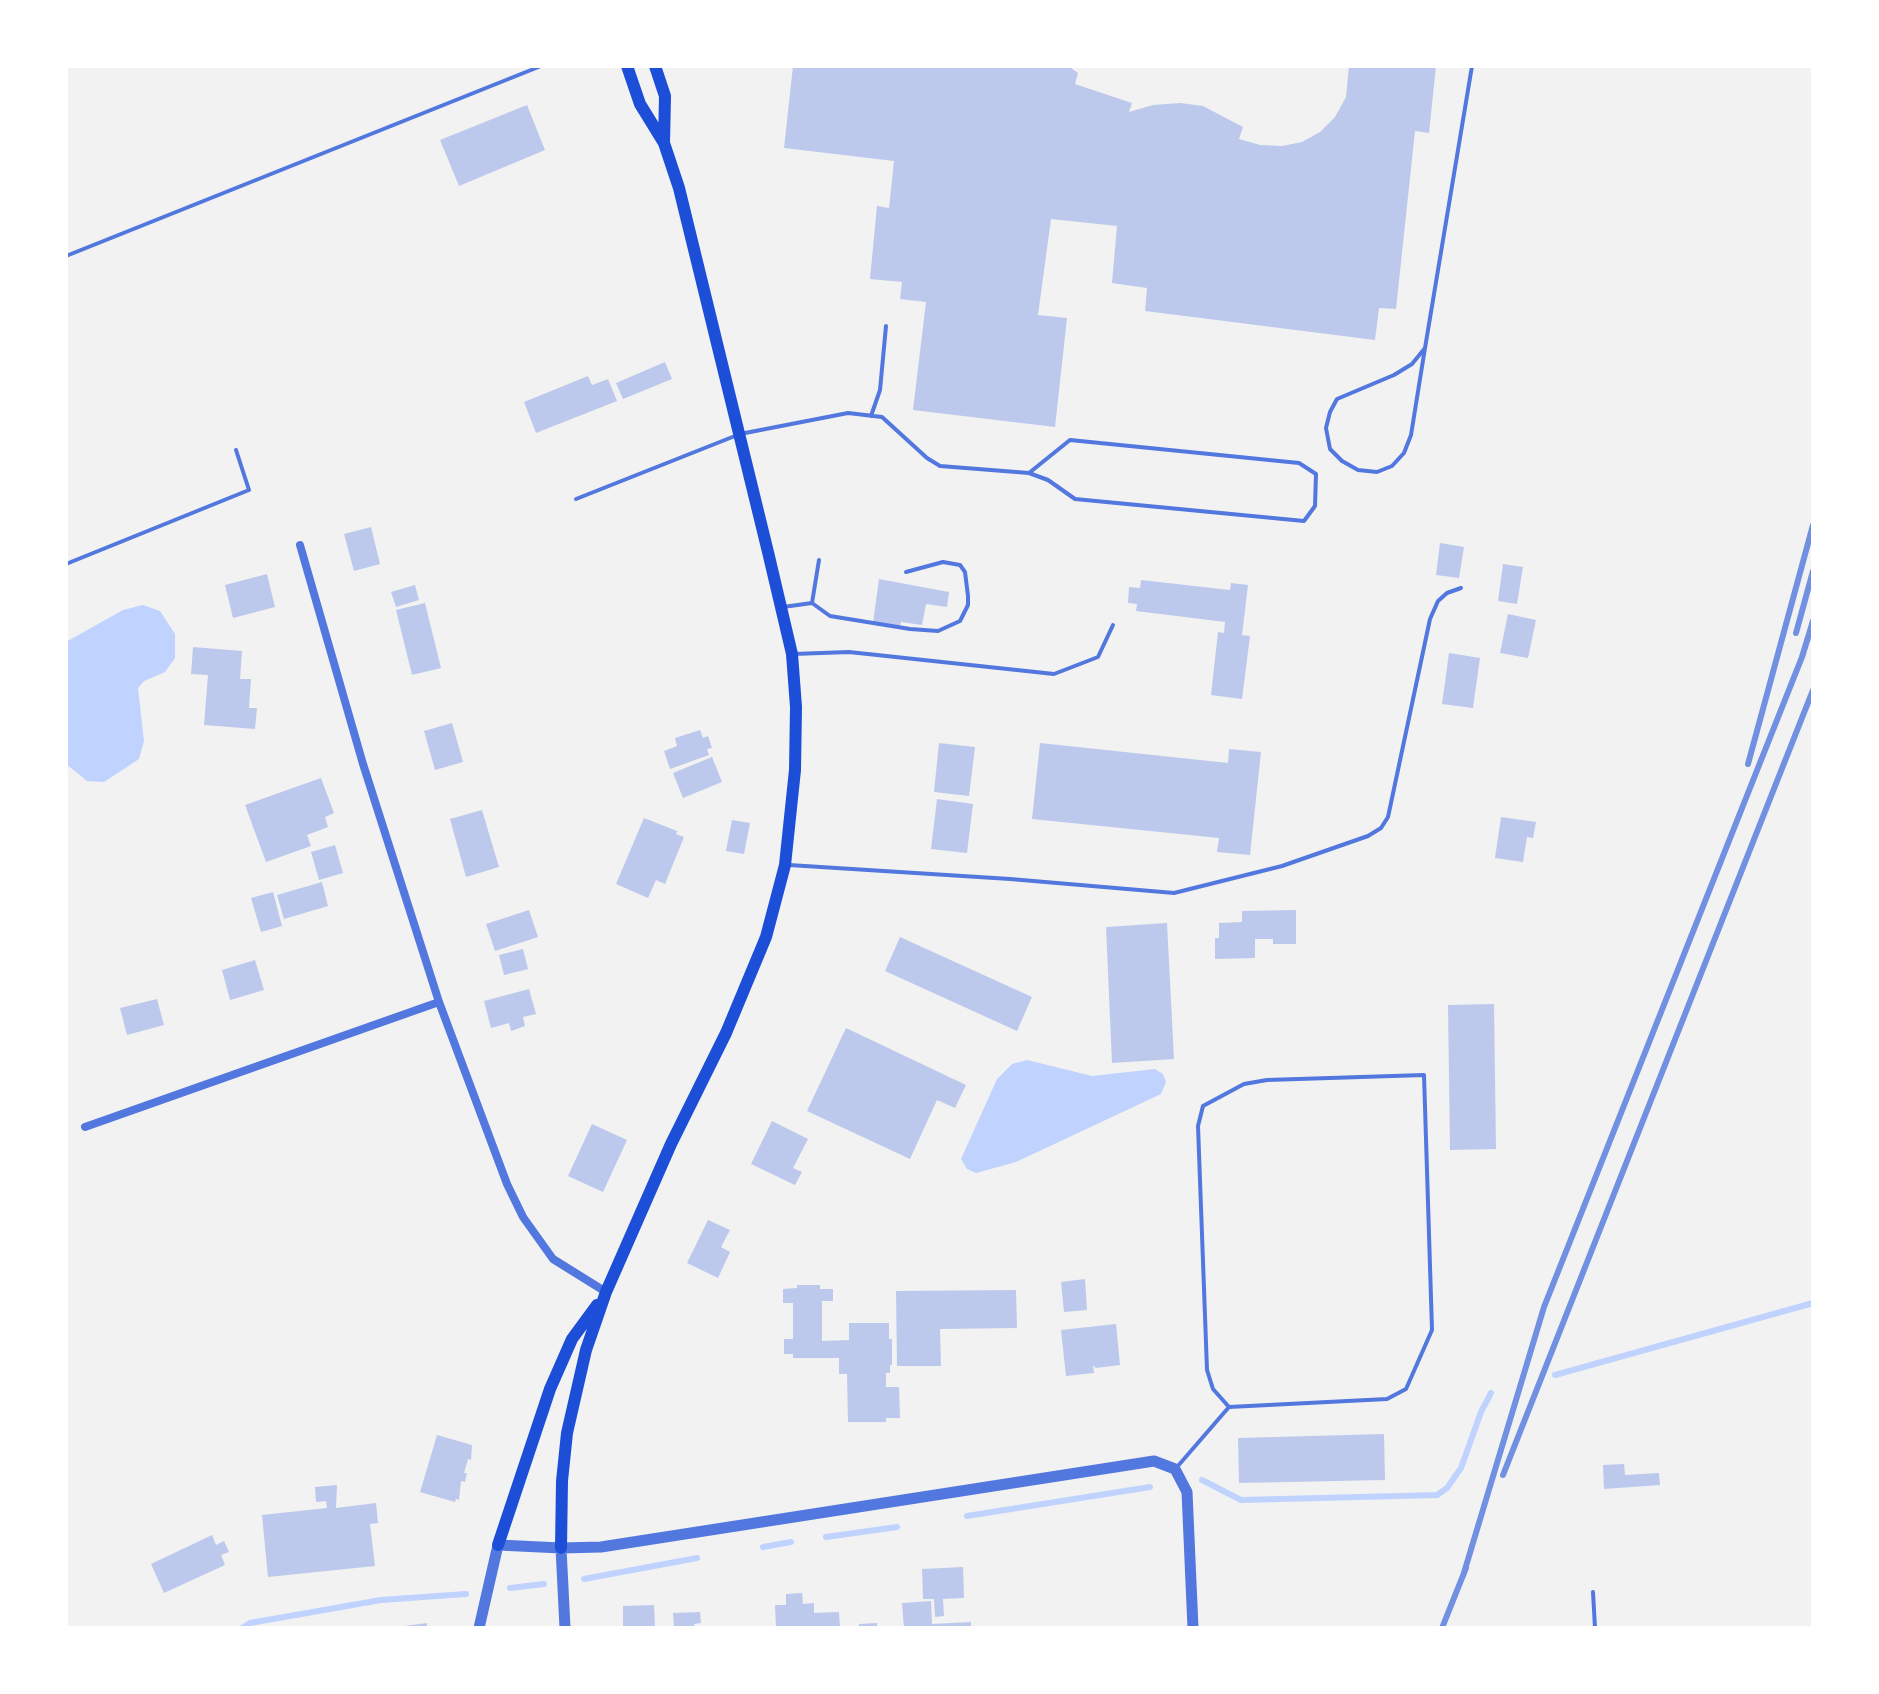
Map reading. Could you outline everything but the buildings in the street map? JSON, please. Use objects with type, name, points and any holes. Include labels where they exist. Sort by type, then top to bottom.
[{"type":"main road","points":[[561,1548],[562,1481],[567,1433],[586,1350],[606,1292],[766,937],[785,865],[795,770],[796,707],[792,654],[740,434],[679,188],[664,143],[640,104],[627,66]]},
{"type":"main road","points":[[655,66],[665,96],[664,143]]},
{"type":"main road","points":[[498,1545],[550,1389],[572,1339],[606,1292]]},
{"type":"street","points":[[300,545],[360,754],[439,1002],[507,1184],[523,1217],[553,1259],[606,1292]]},
{"type":"street","points":[[85,1127],[439,1002]]},
{"type":"street","points":[[479,1628],[498,1545],[601,1547],[1147,1461],[1166,1463],[1175,1469],[1187,1492],[1193,1628]]},
{"type":"street","points":[[561,1548],[565,1628]]},
{"type":"lane","points":[[66,256],[541,66]]},
{"type":"lane","points":[[1425,348],[1412,364],[1394,375],[1337,399],[1326,428],[1330,449],[1342,461],[1358,470],[1377,472],[1392,466],[1404,453],[1411,435],[1472,66]]},
{"type":"lane","points":[[871,416],[880,390],[886,326]]},
{"type":"lane","points":[[576,499],[740,434],[848,413],[882,417],[940,466],[1029,473],[1048,480],[1075,499],[1304,521],[1315,506],[1316,474],[1299,463],[1070,440],[1029,473]]},
{"type":"lane","points":[[66,564],[249,490],[236,450]]},
{"type":"lane","points":[[812,603],[819,560]]},
{"type":"lane","points":[[781,607],[812,603],[830,616],[910,629],[938,631],[960,621],[968,605],[965,572],[960,565],[943,562],[906,572]]},
{"type":"lane","points":[[785,865],[1174,893],[1282,866],[1358,840],[1381,828],[1388,817],[1430,619],[1438,601],[1447,593],[1461,588]]},
{"type":"lane","points":[[792,654],[849,652],[1054,674],[1098,657],[1113,625]]},
{"type":"lane","points":[[1175,1469],[1229,1407],[1387,1399],[1406,1389],[1432,1330],[1424,1075],[1267,1080],[1244,1084],[1203,1106],[1198,1126],[1207,1370],[1213,1389],[1229,1407]]},
{"type":"lane","points":[[1593,1592],[1595,1628]]},
{"type":"water","points":[[143,605],[160,611],[175,634],[175,658],[165,672],[144,681],[138,688],[144,741],[139,759],[104,782],[87,781],[66,764],[66,642],[123,610]]},
{"type":"water","points":[[1027,1060],[1092,1076],[1155,1069],[1163,1074],[1166,1082],[1161,1094],[1016,1162],[976,1173],[967,1169],[961,1159],[997,1079],[1012,1064]]},
{"type":"waterway","points":[[1555,1375],[1813,1303]]},
{"type":"waterway","points":[[1202,1480],[1241,1500],[1437,1495],[1447,1488],[1461,1468],[1491,1393]]},
{"type":"waterway","points":[[967,1516],[1150,1487]]},
{"type":"waterway","points":[[826,1537],[897,1527]]},
{"type":"waterway","points":[[763,1547],[791,1542]]},
{"type":"waterway","points":[[584,1579],[697,1558]]},
{"type":"waterway","points":[[510,1588],[544,1584]]},
{"type":"waterway","points":[[242,1628],[250,1623],[381,1600],[466,1594]]},
{"type":"railway","points":[[1748,764],[1813,525]]},
{"type":"railway","points":[[1796,633],[1813,571]]},
{"type":"railway","points":[[1463,1576],[1544,1307],[1802,657],[1813,621]]},
{"type":"railway","points":[[1503,1475],[1813,690]]},
{"type":"railway","points":[[1442,1628],[1466,1568]]}]
